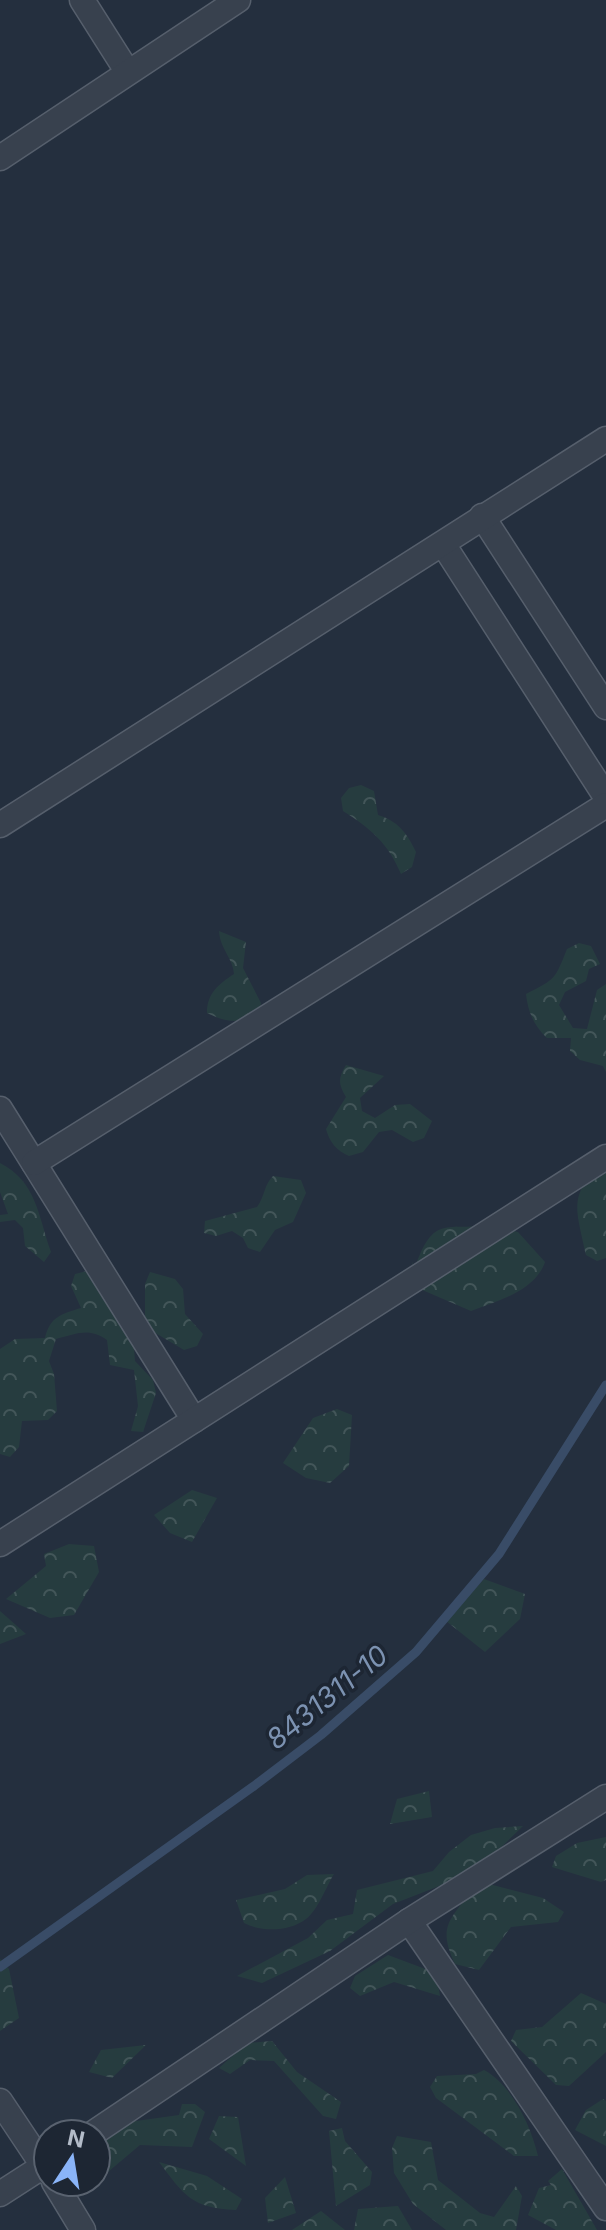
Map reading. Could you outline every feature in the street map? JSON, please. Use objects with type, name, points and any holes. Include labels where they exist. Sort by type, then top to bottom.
[{"type":"street","points":[[82,0],[127,71]]},
{"type":"street","points":[[0,158],[238,0]]},
{"type":"street","points":[[0,825],[606,439]]},
{"type":"street","points":[[482,516],[606,707]]},
{"type":"street","points":[[443,544],[606,797]]},
{"type":"street","points":[[34,1163],[606,805]]},
{"type":"street","points":[[0,1109],[194,1420]]},
{"type":"street","points":[[0,1544],[606,1157]]},
{"type":"street","points":[[112,2121],[409,1921],[606,1797]]},
{"type":"street","points":[[409,1921],[606,2208]]},
{"type":"street","points":[[0,2101],[32,2148]]},
{"type":"street","points":[[0,2194],[32,2179]]},
{"type":"street","points":[[64,2198],[83,2230]]},
{"type":"green space","points":[[361,785],[374,791],[378,815],[401,829],[416,852],[412,867],[401,874],[378,838],[343,811],[341,798],[349,788]]},
{"type":"green space","points":[[219,931],[246,942],[243,968],[261,1003],[258,1016],[232,1021],[207,1013],[215,990],[234,974]]},
{"type":"green space","points":[[579,943],[591,946],[600,964],[589,969],[586,981],[565,992],[559,1005],[573,1028],[587,1029],[597,990],[606,984],[606,1072],[603,1066],[580,1060],[570,1051],[571,1038],[547,1038],[535,1024],[527,1001],[526,994],[553,977],[567,949]]},
{"type":"green space","points":[[346,1065],[384,1076],[360,1098],[362,1111],[375,1118],[395,1105],[410,1104],[432,1121],[424,1138],[413,1142],[392,1130],[379,1132],[363,1152],[349,1156],[337,1149],[326,1129],[346,1097],[340,1081]]},
{"type":"green space","points":[[606,1159],[606,1258],[597,1261],[586,1255],[579,1225],[578,1202],[585,1183]]},
{"type":"green space","points":[[0,1163],[22,1180],[34,1201],[51,1252],[44,1262],[25,1246],[23,1228],[15,1220],[0,1222],[0,1215],[8,1214],[0,1192]]},
{"type":"green space","points":[[273,1176],[301,1180],[306,1193],[293,1222],[275,1230],[260,1252],[248,1248],[243,1238],[232,1231],[216,1236],[204,1233],[205,1221],[257,1207]]},
{"type":"green space","points":[[493,1226],[518,1232],[545,1262],[524,1288],[471,1311],[413,1286],[412,1261],[414,1270],[433,1234],[450,1227]]},
{"type":"green space","points":[[87,1271],[133,1336],[135,1361],[153,1380],[156,1393],[143,1432],[131,1431],[138,1406],[134,1370],[110,1365],[107,1340],[82,1333],[56,1339],[49,1361],[54,1374],[57,1411],[48,1420],[22,1421],[19,1447],[10,1457],[0,1454],[0,1349],[15,1339],[45,1338],[57,1317],[81,1308],[71,1286],[75,1274]]},
{"type":"green space","points":[[150,1272],[175,1279],[183,1289],[185,1314],[203,1334],[197,1346],[184,1350],[152,1331],[145,1321],[145,1284]]},
{"type":"green space","points":[[337,1409],[352,1415],[349,1466],[330,1483],[306,1478],[283,1463],[313,1418]]},
{"type":"green space","points":[[192,1490],[217,1498],[192,1542],[170,1533],[154,1515]]},
{"type":"green space","points":[[69,1544],[94,1546],[99,1572],[74,1615],[50,1618],[6,1599],[46,1566],[44,1554]]},
{"type":"green space","points":[[484,1579],[525,1594],[520,1619],[485,1652],[446,1621]]},
{"type":"green space","points":[[0,1611],[26,1634],[0,1644]]},
{"type":"green space","points":[[429,1791],[432,1817],[390,1824],[397,1799]]},
{"type":"green space","points":[[523,1826],[486,1862],[465,1876],[393,1904],[330,1951],[262,1983],[237,1976],[308,1938],[327,1920],[353,1914],[357,1890],[433,1871],[449,1852],[471,1835],[495,1828]]},
{"type":"green space","points":[[606,1837],[606,1880],[601,1882],[552,1867],[556,1856],[577,1843]]},
{"type":"green space","points":[[334,1874],[314,1910],[299,1923],[275,1929],[244,1923],[236,1900],[285,1889],[307,1875]]},
{"type":"green space","points":[[489,1884],[543,1898],[564,1912],[558,1922],[511,1927],[479,1970],[455,1964],[447,1940],[449,1922],[475,1886]]},
{"type":"green space","points":[[388,1955],[436,1973],[440,1996],[394,1982],[360,1996],[350,1988],[355,1976]]},
{"type":"green space","points":[[0,1959],[9,1969],[19,2018],[0,2031]]},
{"type":"green space","points":[[581,1993],[606,2004],[606,2052],[569,2086],[556,2085],[511,2041],[516,2030],[542,2027]]},
{"type":"green space","points":[[272,2041],[297,2072],[341,2102],[336,2119],[323,2116],[274,2061],[250,2060],[230,2074],[219,2068],[247,2043]]},
{"type":"green space","points":[[146,2045],[112,2078],[89,2072],[101,2050]]},
{"type":"green space","points":[[484,2070],[503,2086],[519,2107],[538,2156],[514,2156],[436,2098],[430,2087],[437,2076],[476,2074]]},
{"type":"green space","points":[[603,2099],[606,2101],[606,2146],[575,2130],[586,2110]]},
{"type":"green space","points":[[182,2104],[195,2104],[205,2112],[192,2147],[140,2145],[112,2169],[112,2133],[122,2123],[179,2115]]},
{"type":"green space","points":[[219,2116],[238,2117],[246,2166],[209,2139]]},
{"type":"green space","points":[[342,2128],[345,2141],[372,2172],[370,2185],[336,2206],[329,2131]]},
{"type":"green space","points":[[397,2136],[431,2142],[438,2180],[480,2213],[494,2217],[516,2186],[522,2196],[516,2230],[446,2230],[413,2204],[394,2173],[392,2148]]},
{"type":"green space","points":[[159,2162],[207,2176],[242,2199],[236,2210],[198,2203],[182,2191]]},
{"type":"green space","points":[[562,2169],[597,2230],[556,2230],[528,2215],[539,2188],[551,2185],[548,2181]]},
{"type":"green space","points":[[285,2177],[296,2213],[268,2223],[265,2198]]},
{"type":"green space","points":[[398,2206],[412,2230],[354,2230],[358,2209]]},
{"type":"green space","points":[[321,2211],[345,2230],[292,2230]]},
{"type":"waterway","name":"8431311-10","points":[[0,1967],[254,1786],[321,1735],[416,1652],[499,1554],[606,1385]]}]
